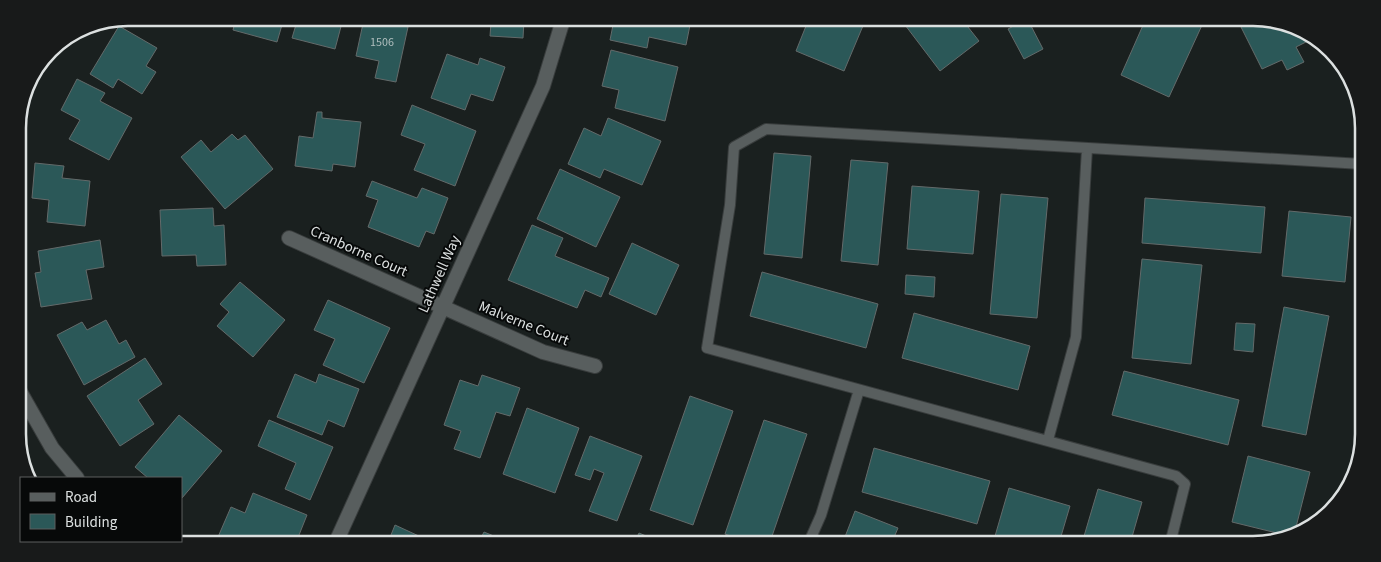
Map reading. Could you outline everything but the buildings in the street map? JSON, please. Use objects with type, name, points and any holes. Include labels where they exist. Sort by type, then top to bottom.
[{"type":"street","name":"Lathwell Way","points":[[339,536],[543,86],[561,26]]},
{"type":"street","name":"Cranborne Court","points":[[289,238],[442,307]]},
{"type":"street","name":"Malverne Court","points":[[442,307],[543,352],[595,366]]},
{"type":"street","points":[[26,402],[52,448],[76,477]]},
{"type":"lane","points":[[1172,536],[1185,484],[1176,476],[707,348],[730,205],[734,147],[766,129],[1355,164]]},
{"type":"lane","points":[[1048,440],[1076,337],[1087,149]]},
{"type":"lane","points":[[812,536],[821,515],[859,390]]}]
